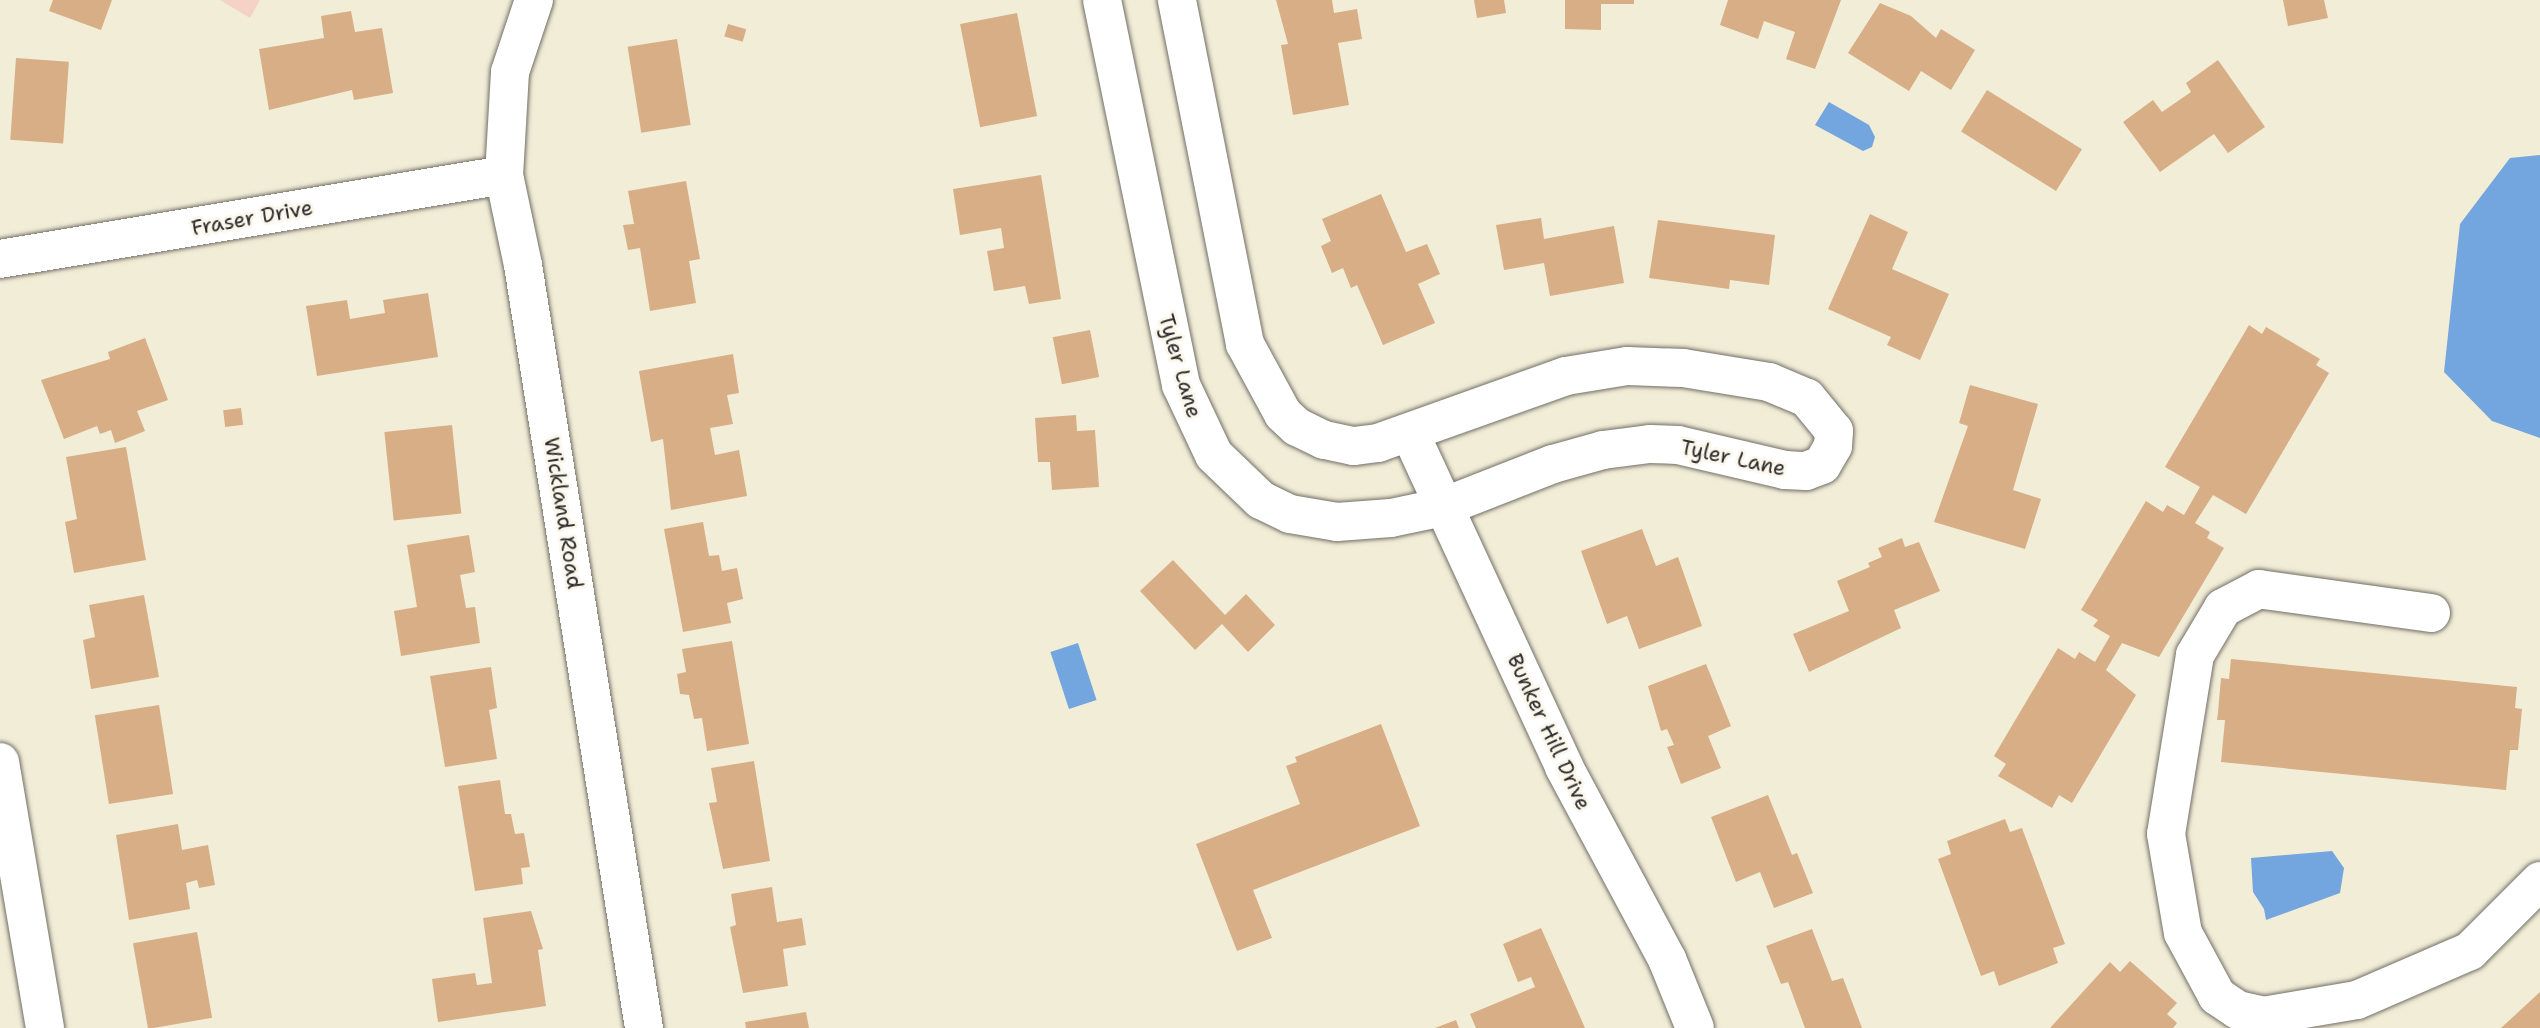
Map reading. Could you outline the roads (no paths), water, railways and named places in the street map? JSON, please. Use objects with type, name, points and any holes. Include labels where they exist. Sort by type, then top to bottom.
[{"type":"street","name":"Wickland Road","points":[[534,0],[510,72],[504,175],[523,265],[644,1028]]},
{"type":"street","name":"Tyler Lane","points":[[1102,0],[1166,324],[1181,385],[1214,455],[1261,500],[1290,514],[1337,522],[1443,507],[1553,464],[1603,450],[1650,444],[1678,445],[1785,470],[1806,471],[1822,465],[1833,446],[1834,431],[1807,398],[1769,382],[1683,368],[1627,366],[1566,376],[1410,433],[1353,446],[1324,440],[1297,428],[1265,384],[1245,344],[1233,302],[1177,0]]},
{"type":"street","name":"Fraser Drive","points":[[0,259],[504,175]]},
{"type":"street","name":"Bunker Hill Drive","points":[[1410,433],[1593,826],[1667,959],[1695,1028]]},
{"type":"street","points":[[2431,613],[2259,589],[2223,608],[2194,655],[2166,834],[2183,933],[2231,1019],[2263,1016],[2357,1000],[2470,951],[2540,881]]},
{"type":"street","points":[[0,762],[45,1028]]},
{"type":"water","points":[[1829,102],[1869,125],[1875,137],[1872,147],[1863,151],[1815,125]]},
{"type":"water","points":[[2540,155],[2540,438],[2492,421],[2444,372],[2460,224],[2510,158]]},
{"type":"water","points":[[1078,643],[1097,700],[1069,709],[1050,652]]},
{"type":"water","points":[[2332,851],[2344,868],[2340,893],[2266,920],[2264,909],[2253,892],[2251,858]]}]
